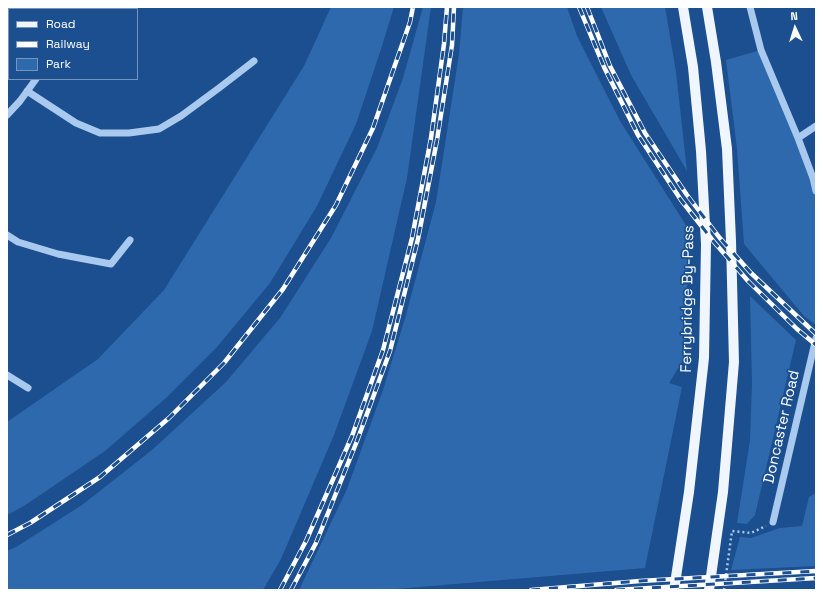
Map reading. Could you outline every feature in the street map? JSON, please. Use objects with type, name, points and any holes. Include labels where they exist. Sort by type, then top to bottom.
[{"type":"main road","name":"Ferrybridge By-Pass","points":[[674,590],[689,492],[704,358],[706,244],[702,151],[693,67],[683,7]]},
{"type":"main road","points":[[707,7],[716,62],[727,149],[734,362],[723,492],[709,590]]},
{"type":"street","points":[[750,7],[761,50],[798,138],[813,178],[816,192]]},
{"type":"street","points":[[27,91],[76,123],[100,133],[130,133],[159,129],[181,116],[254,61]]},
{"type":"street","points":[[7,115],[35,80]]},
{"type":"street","points":[[798,138],[816,126]]},
{"type":"street","points":[[7,235],[18,242],[58,254],[111,264],[130,240]]},
{"type":"street","name":"Doncaster Road","points":[[773,522],[816,338]]},
{"type":"street","points":[[7,375],[28,388]]},
{"type":"path","points":[[724,590],[732,531],[751,533],[773,522]]},
{"type":"green space","points":[[331,7],[394,7],[356,124],[317,206],[270,283],[217,347],[166,398],[105,451],[24,506],[7,515],[7,422],[98,359],[164,290],[304,66]]},
{"type":"green space","points":[[423,7],[431,7],[407,178],[372,331],[334,435],[281,559],[263,590],[7,590],[7,551],[16,547],[82,505],[152,450],[226,382],[280,318],[331,238],[377,148],[403,78]]},
{"type":"green space","points":[[463,7],[567,7],[577,36],[620,121],[689,230],[685,357],[669,383],[682,387],[645,568],[384,590],[299,590],[347,489],[383,390],[406,315],[436,202],[459,54]]},
{"type":"green space","points":[[601,7],[665,7],[676,72],[687,171],[631,75]]},
{"type":"green space","points":[[761,50],[816,191],[816,325],[804,316],[744,244],[737,149],[726,60]]},
{"type":"green space","points":[[750,296],[796,340],[755,515],[747,524],[737,523],[750,440],[752,383]]},
{"type":"green space","points":[[816,493],[816,566],[731,570],[740,537],[751,538],[780,528],[802,526],[809,497]]},
{"type":"railway","points":[[7,535],[30,523],[100,477],[169,418],[224,363],[283,289],[336,205],[373,128],[410,22],[413,7]]},
{"type":"railway","points":[[280,590],[306,541],[352,436],[383,350],[412,238],[431,138],[444,44],[447,7]]},
{"type":"railway","points":[[291,590],[316,543],[357,441],[390,351],[418,239],[437,140],[452,45],[454,7]]},
{"type":"railway","points":[[579,7],[604,67],[638,135],[681,200],[714,242],[748,281],[797,329],[816,345]]},
{"type":"railway","points":[[587,7],[610,66],[645,133],[687,195],[719,237],[751,273],[816,334]]},
{"type":"railway","points":[[531,590],[640,581],[816,571]]},
{"type":"railway","points":[[616,590],[816,578]]}]
